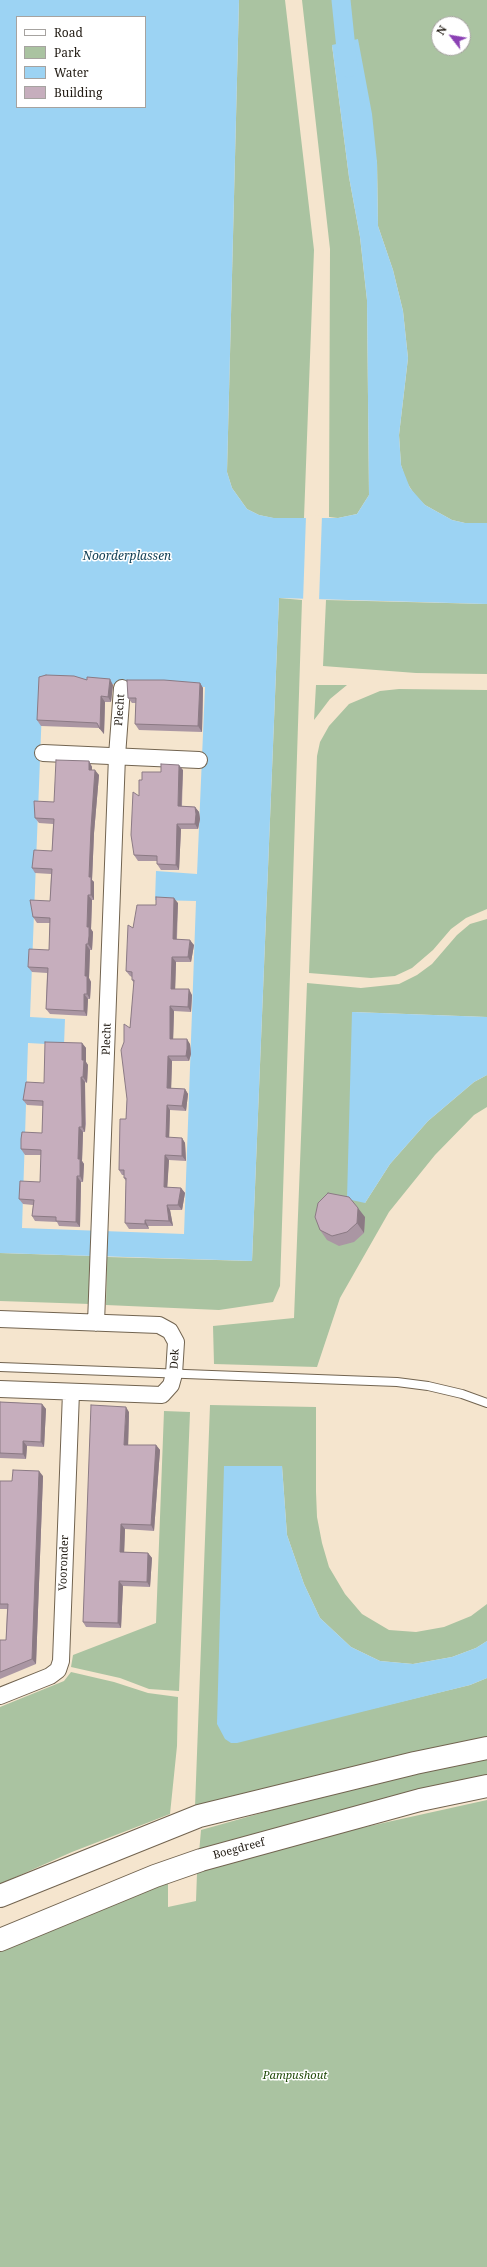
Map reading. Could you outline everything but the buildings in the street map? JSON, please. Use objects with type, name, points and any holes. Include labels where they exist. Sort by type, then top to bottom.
[{"type":"street","name":"Plecht","points":[[96,1323],[117,756],[122,688]]},
{"type":"street","points":[[44,753],[199,760]]},
{"type":"street","name":"Dek","points":[[0,1319],[159,1325],[164,1327],[173,1336],[176,1342],[174,1374],[171,1385],[162,1395],[0,1389]]},
{"type":"street","name":"Vooronder","points":[[0,1696],[50,1676],[58,1670],[61,1661],[71,1392]]},
{"type":"street","points":[[0,1896],[200,1816],[415,1763],[487,1748]]},
{"type":"street","name":"Boegdreef","points":[[0,1940],[155,1876],[201,1860],[420,1800],[487,1786]]},
{"type":"lane","points":[[0,1367],[397,1382],[428,1386],[462,1394],[487,1404]]},
{"type":"green space","points":[[239,0],[285,0],[314,250],[304,518],[273,518],[259,515],[247,509],[232,488],[227,472]]},
{"type":"green space","points":[[302,0],[487,0],[487,523],[465,523],[452,520],[425,505],[416,497],[406,481],[401,465],[399,435],[408,358],[403,311],[393,270],[378,226],[377,162],[332,45],[349,177],[360,237],[367,300],[369,495],[357,514],[338,518],[329,517],[330,249]]},
{"type":"green space","points":[[279,598],[302,600],[280,1286],[273,1302],[219,1310],[106,1305],[107,1257],[252,1261]]},
{"type":"green space","points":[[326,600],[487,604],[487,674],[416,673],[323,666]]},
{"type":"green space","points":[[316,685],[347,685],[330,699],[314,720]]},
{"type":"green space","points":[[399,689],[487,690],[487,909],[466,918],[451,929],[433,950],[412,968],[395,976],[371,978],[309,973],[317,756],[320,742],[329,726],[349,704],[380,691]]},
{"type":"green space","points":[[487,919],[487,1017],[353,1012],[365,1203],[390,1164],[428,1121],[474,1082],[487,1075],[487,1107],[474,1115],[435,1155],[389,1212],[340,1298],[317,1367],[214,1364],[213,1326],[294,1318],[307,983],[361,988],[399,984],[417,975],[432,964],[457,935],[470,924]]},
{"type":"green space","points":[[0,1253],[92,1256],[90,1304],[0,1301]]},
{"type":"green space","points":[[210,1405],[316,1407],[317,1517],[322,1543],[329,1567],[345,1594],[362,1614],[389,1630],[416,1632],[444,1627],[471,1616],[487,1604],[487,1641],[476,1648],[452,1657],[413,1664],[380,1661],[351,1647],[320,1618],[304,1584],[287,1535],[282,1466],[231,1743],[470,1685],[487,1678],[487,1740],[195,1807]]},
{"type":"green space","points":[[164,1411],[190,1412],[179,1691],[149,1689],[120,1678],[71,1667],[73,1655],[156,1623]]},
{"type":"green space","points":[[71,1672],[114,1682],[148,1693],[178,1697],[177,1746],[170,1814],[72,1852],[0,1884],[0,1707],[64,1681]]},
{"type":"green space","points":[[487,1757],[487,1777],[199,1853],[201,1830],[400,1774]]},
{"type":"green space","name":"Pampushout","points":[[487,1800],[487,2267],[0,2267],[0,1952],[168,1881],[168,1907],[196,1901],[197,1873],[279,1846]]},
{"type":"water","name":"Noorderplassen","points":[[0,0],[239,0],[227,472],[232,488],[247,509],[259,515],[274,518],[338,518],[357,514],[369,495],[367,300],[360,237],[349,177],[332,45],[358,39],[372,114],[377,162],[378,226],[393,270],[403,311],[408,358],[399,435],[401,465],[410,488],[425,505],[452,520],[465,523],[487,523],[487,604],[279,598],[252,1261],[0,1253]],"holes":[[[43,682],[205,687],[197,874],[156,871],[155,900],[196,901],[184,1234],[22,1228],[28,1043],[64,1045],[65,1019],[30,1017]]]},
{"type":"water","points":[[352,1012],[487,1017],[487,1075],[474,1082],[428,1121],[390,1164],[365,1203],[347,1199]]},
{"type":"water","points":[[224,1466],[282,1466],[287,1535],[304,1584],[320,1618],[351,1647],[380,1661],[413,1664],[452,1657],[476,1648],[487,1641],[487,1678],[470,1685],[237,1743],[231,1743],[225,1739],[217,1724]]},
{"type":"pier","points":[[322,515],[319,602],[303,602],[306,516]]},
{"type":"waterway","points":[[341,0],[348,68]]}]
